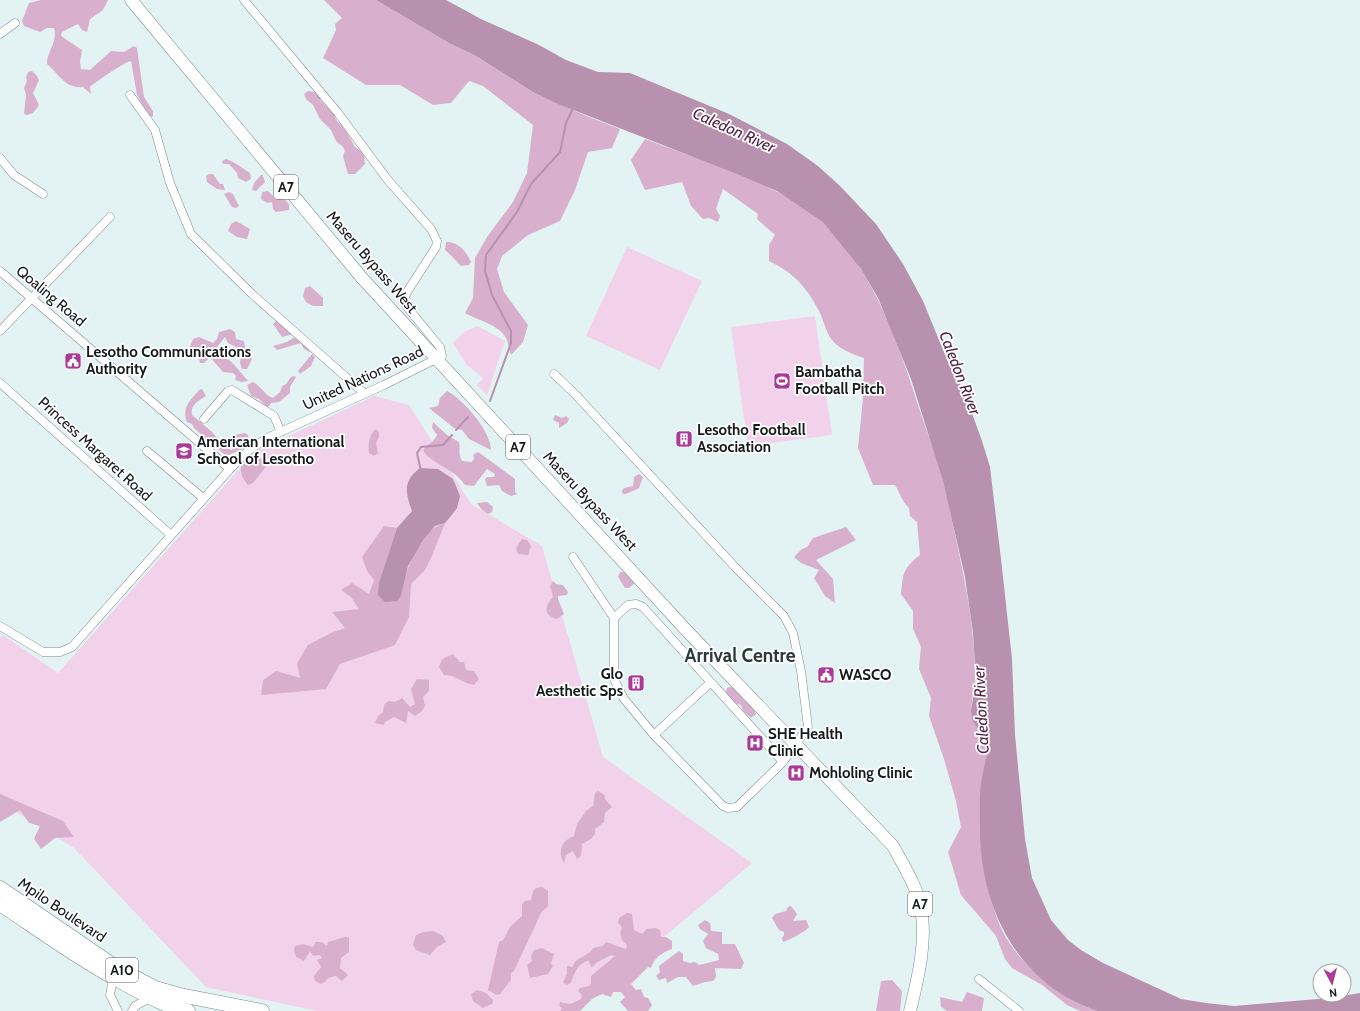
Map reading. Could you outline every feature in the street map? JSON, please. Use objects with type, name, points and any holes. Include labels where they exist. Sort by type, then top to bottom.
[{"type":"highway","name":"Mpilo Boulevard","points":[[0,888],[150,998],[178,1009],[188,1011]]},
{"type":"highway","name":"Mpilo Boulevard","points":[[0,904],[66,949],[115,972],[155,988],[180,995],[262,1011]]},
{"type":"main road","name":"Maseru Bypass West","points":[[131,0],[362,278],[682,625],[893,846],[911,880],[920,906],[923,934],[921,958],[910,1011]]},
{"type":"street","name":"United Nations Road","points":[[0,626],[43,652],[60,652],[72,647],[203,498],[248,451],[267,438],[442,356],[440,346],[407,307],[404,299],[406,292],[436,247],[436,241],[431,229],[387,179],[338,113],[244,0]]},
{"type":"street","points":[[0,34],[15,23]]},
{"type":"street","points":[[130,95],[155,130],[170,183],[191,234],[252,294],[364,393]]},
{"type":"street","points":[[0,158],[14,175],[44,194]]},
{"type":"street","points":[[0,332],[110,217]]},
{"type":"street","name":"Qoaling Road","points":[[0,271],[230,469]]},
{"type":"street","points":[[554,374],[618,439],[660,488],[736,568],[784,616],[793,633],[801,671],[808,727],[796,746],[783,762],[737,806],[728,808],[723,806],[654,735],[624,699],[614,679],[614,618],[573,557]]},
{"type":"street","name":"Princess Margaret Road","points":[[0,383],[171,536]]},
{"type":"street","points":[[204,419],[228,392],[232,390],[274,416],[281,432]]},
{"type":"street","points":[[147,451],[203,498]]},
{"type":"street","points":[[614,618],[628,605],[636,604],[643,607],[710,683],[783,762]]},
{"type":"street","points":[[654,735],[710,683]]},
{"type":"street","points":[[115,972],[110,995],[118,1011]]},
{"type":"street","points":[[979,979],[1019,1011]]},
{"type":"street","points":[[132,1011],[135,1006],[150,998]]},
{"type":"shaded area","points":[[41,0],[108,0],[103,10],[90,19],[87,32],[82,30],[78,24],[62,32],[61,36],[82,50],[80,62],[81,69],[90,70],[111,51],[124,52],[134,46],[137,48],[144,97],[153,111],[153,116],[149,117],[137,95],[131,61],[117,68],[90,87],[91,94],[83,87],[71,86],[47,64],[47,59],[55,38],[54,28],[47,28],[40,32],[24,26],[22,21],[29,3]]},
{"type":"shaded area","points":[[324,0],[376,0],[449,43],[476,56],[533,92],[584,115],[620,129],[612,148],[588,152],[575,190],[560,221],[528,235],[502,256],[497,269],[504,292],[528,325],[523,342],[511,355],[507,340],[500,331],[495,327],[465,313],[473,298],[475,258],[487,237],[513,202],[527,173],[533,125],[483,86],[469,81],[451,103],[433,105],[400,85],[366,85],[323,58],[336,30],[335,24],[342,18]]},
{"type":"shaded area","points":[[32,71],[39,80],[33,93],[39,105],[33,113],[27,115],[24,114],[26,95],[24,88],[27,81],[26,78],[28,72]]},
{"type":"shaded area","points":[[308,91],[314,92],[319,96],[321,101],[334,114],[336,120],[345,129],[355,147],[364,153],[365,164],[355,174],[348,174],[343,156],[345,151],[336,141],[331,130],[320,119],[313,105],[306,99],[304,94]]},
{"type":"shaded area","points":[[645,139],[740,175],[776,191],[810,211],[825,223],[843,243],[872,288],[884,312],[904,363],[937,460],[946,491],[964,576],[971,618],[974,653],[975,677],[972,715],[975,724],[985,739],[987,748],[987,758],[981,790],[980,826],[983,860],[989,895],[1001,928],[1008,941],[1029,966],[1055,989],[1069,998],[1097,1011],[1080,1011],[1067,1005],[1042,985],[1012,968],[1005,959],[996,936],[961,895],[948,852],[961,827],[956,801],[944,759],[929,716],[931,698],[919,669],[921,647],[913,629],[913,611],[901,594],[903,576],[910,564],[920,555],[917,522],[910,516],[909,508],[895,485],[873,485],[858,448],[863,398],[864,358],[847,351],[832,340],[821,315],[806,290],[787,271],[769,261],[769,245],[775,235],[757,219],[758,214],[723,189],[716,209],[720,216],[718,222],[709,218],[703,219],[691,206],[682,182],[645,190],[631,160]]},
{"type":"shaded area","points":[[226,159],[250,173],[251,179],[246,182],[238,178],[237,173],[229,164],[223,164],[222,161]]},
{"type":"shaded area","points":[[213,174],[220,184],[223,184],[225,190],[217,189],[207,182],[206,176]]},
{"type":"shaded area","points":[[262,174],[265,182],[256,191],[252,190],[254,183]]},
{"type":"shaded area","points":[[268,191],[273,196],[285,200],[289,204],[289,210],[276,212],[273,209],[272,202],[267,203],[261,199],[262,192]]},
{"type":"shaded area","points":[[229,192],[233,194],[239,206],[236,208],[232,207],[224,194]]},
{"type":"shaded area","points":[[236,221],[250,229],[247,239],[237,237],[228,231],[231,224]]},
{"type":"shaded area","points":[[446,242],[454,243],[462,248],[471,262],[469,265],[461,266],[445,250]]},
{"type":"shaded area","points":[[627,247],[702,281],[660,370],[586,336]]},
{"type":"shaded area","points":[[310,286],[323,298],[323,306],[313,306],[306,302],[303,296],[305,288]]},
{"type":"shaded area","name":"Bambatha Football Pitch","points":[[815,316],[832,435],[748,446],[731,327]]},
{"type":"shaded area","points":[[277,320],[293,334],[282,337],[273,324]]},
{"type":"shaded area","points":[[478,326],[505,341],[487,395],[477,385],[483,378],[467,365],[453,343],[464,332]]},
{"type":"shaded area","points":[[230,329],[235,332],[236,339],[244,341],[246,353],[252,359],[247,369],[242,369],[240,363],[242,350],[228,343],[225,337],[214,351],[215,354],[216,356],[225,358],[229,361],[248,381],[242,382],[235,380],[236,376],[233,373],[223,372],[210,357],[204,363],[200,363],[199,358],[201,353],[192,353],[190,347],[193,339],[199,337],[213,343],[217,339],[219,332]]},
{"type":"shaded area","points":[[293,338],[301,339],[310,352],[304,349],[301,343],[277,350],[273,346],[287,342]]},
{"type":"shaded area","points":[[312,354],[315,357],[311,366],[300,374],[298,371]]},
{"type":"shaded area","points":[[294,376],[296,377],[290,387],[290,393],[279,402],[271,403],[267,407],[259,399],[251,396],[247,385],[253,382],[273,398],[280,392],[282,386]]},
{"type":"shaded area","points":[[202,389],[206,396],[193,406],[192,415],[212,432],[226,448],[232,450],[234,435],[245,433],[248,435],[249,442],[241,450],[226,456],[194,428],[192,424],[187,422],[185,417],[186,408],[199,390]]},
{"type":"shaded area","points":[[447,391],[461,401],[475,416],[490,442],[491,450],[469,439],[462,430],[454,428],[429,408],[438,406],[440,398]]},
{"type":"shaded area","points":[[374,396],[409,405],[471,504],[542,546],[603,757],[752,863],[576,1011],[317,1011],[206,987],[74,848],[0,802],[0,637],[3,635],[58,673],[234,475],[259,450]]},
{"type":"shaded area","points":[[555,415],[562,418],[566,416],[569,419],[567,423],[559,428],[559,423],[553,420]]},
{"type":"shaded area","points":[[433,422],[447,435],[459,442],[462,461],[472,462],[474,458],[473,455],[478,452],[515,479],[515,492],[517,494],[511,496],[502,491],[499,485],[487,486],[485,479],[487,477],[494,477],[495,474],[487,469],[474,486],[465,485],[455,474],[426,455],[423,450],[437,435],[432,428]]},
{"type":"shaded area","points":[[376,429],[379,432],[379,437],[376,443],[378,453],[374,456],[369,453],[369,443],[370,437]]},
{"type":"shaded area","points":[[258,457],[263,460],[265,468],[253,483],[248,485],[242,476],[241,466],[252,458]]},
{"type":"shaded area","points":[[639,474],[643,477],[639,488],[623,494],[622,491],[624,488],[633,486],[634,477]]},
{"type":"shaded area","points":[[487,502],[493,507],[492,512],[488,514],[482,510],[477,503]]},
{"type":"shaded area","points":[[445,523],[425,570],[411,584],[409,617],[395,645],[340,664],[326,689],[261,695],[263,680],[276,671],[300,678],[297,663],[308,645],[333,632],[345,628],[332,612],[359,609],[351,597],[341,590],[352,583],[369,594],[374,580],[367,571],[362,557],[384,526],[397,528],[379,584],[401,596],[406,574],[414,553],[420,543],[427,534]]},
{"type":"shaded area","points":[[846,527],[856,540],[816,560],[833,579],[835,603],[825,596],[814,578],[819,570],[801,563],[794,557],[802,549],[807,547],[813,538]]},
{"type":"shaded area","points":[[522,539],[527,540],[531,546],[528,555],[518,554],[516,548]]},
{"type":"shaded area","points":[[620,572],[624,572],[635,583],[629,588],[625,588],[618,577]]},
{"type":"shaded area","points":[[553,581],[556,584],[563,585],[568,592],[567,595],[558,596],[564,614],[557,619],[549,615],[546,610],[553,597],[550,586]]},
{"type":"shaded area","points":[[453,654],[460,662],[464,662],[466,670],[474,671],[479,679],[474,685],[452,676],[444,675],[439,667],[442,659]]},
{"type":"shaded area","points":[[417,679],[429,680],[429,691],[423,697],[425,706],[422,711],[415,716],[408,711],[406,723],[394,717],[385,722],[384,725],[375,723],[378,716],[383,712],[384,705],[388,701],[395,702],[402,698],[410,707],[415,704],[411,689]]},
{"type":"shaded area","points":[[730,687],[741,689],[745,701],[751,703],[756,714],[751,718],[743,711],[741,705],[734,703],[727,698],[727,688]]},
{"type":"shaded area","points":[[598,791],[605,795],[605,799],[612,807],[605,813],[604,822],[595,829],[595,834],[591,839],[582,844],[581,856],[577,859],[573,851],[566,855],[564,863],[561,855],[562,847],[566,840],[574,836],[577,824],[586,811],[593,806],[595,793]]},
{"type":"shaded area","points":[[0,794],[63,821],[74,837],[55,838],[41,849],[34,839],[40,826],[29,823],[20,810],[0,822]]},
{"type":"shaded area","points":[[542,887],[548,891],[548,906],[541,913],[514,971],[511,973],[511,980],[500,994],[496,995],[488,990],[499,942],[503,940],[510,927],[522,916],[522,904],[525,901],[531,900],[533,891],[536,888]]},
{"type":"shaded area","points":[[791,906],[797,914],[793,921],[806,920],[809,927],[797,936],[783,942],[782,938],[784,932],[779,930],[772,918],[775,914],[786,911],[788,907]]},
{"type":"shaded area","points":[[627,913],[632,914],[634,930],[642,934],[647,929],[656,928],[660,930],[661,937],[666,937],[672,941],[672,949],[658,956],[651,968],[648,967],[631,984],[636,990],[641,989],[644,997],[648,998],[652,1005],[648,1011],[628,1011],[620,1002],[625,997],[621,992],[613,992],[611,997],[602,994],[592,999],[580,1011],[560,1011],[562,1009],[559,1005],[560,1002],[570,1004],[581,999],[582,995],[578,991],[580,988],[589,986],[591,983],[591,976],[615,956],[611,955],[591,967],[589,961],[585,962],[577,969],[571,983],[566,985],[563,982],[567,973],[567,966],[573,967],[576,961],[593,948],[603,946],[606,942],[626,949],[627,945],[622,940],[620,933],[622,927],[618,923],[619,918]]},
{"type":"shaded area","points":[[705,920],[710,923],[711,931],[722,932],[722,944],[735,944],[744,963],[741,969],[715,968],[716,977],[713,981],[693,986],[686,977],[678,977],[667,983],[666,978],[659,980],[656,976],[660,972],[659,966],[679,951],[683,954],[683,961],[690,963],[695,962],[699,965],[719,960],[718,954],[706,948],[703,941],[708,934],[700,929],[698,925]]},
{"type":"shaded area","points":[[434,931],[443,936],[446,942],[437,947],[430,955],[416,950],[413,945],[416,935],[423,932]]},
{"type":"shaded area","points":[[349,937],[349,952],[341,958],[340,968],[348,975],[342,981],[336,976],[328,978],[321,984],[315,981],[314,976],[321,967],[317,960],[322,958],[320,955],[313,956],[310,951],[304,961],[296,957],[294,950],[295,946],[303,944],[313,947],[316,942],[322,942],[327,946],[328,942]]},
{"type":"shaded area","points":[[542,948],[554,954],[551,964],[553,966],[548,974],[530,978],[527,965],[532,961],[531,956],[534,950]]},
{"type":"shaded area","points":[[892,980],[902,991],[900,1011],[876,1011],[881,981]]},
{"type":"shaded area","points":[[477,990],[486,993],[493,1000],[492,1004],[483,1008],[473,1001],[471,994]]},
{"type":"shaded area","points":[[967,992],[984,998],[982,1011],[947,1011],[941,1007],[940,997],[962,1002]]},
{"type":"water","name":"Caledon River","points":[[376,0],[446,0],[481,19],[539,45],[566,60],[598,72],[630,73],[729,114],[787,144],[818,166],[840,186],[876,224],[903,264],[923,301],[948,362],[965,394],[990,467],[1012,659],[1015,735],[1025,839],[1032,878],[1051,920],[1068,940],[1081,950],[1103,963],[1181,999],[1234,1006],[1312,1000],[1312,1003],[1352,1003],[1352,994],[1360,993],[1360,1011],[1097,1011],[1069,999],[1045,982],[1025,962],[1008,938],[995,913],[981,856],[980,795],[987,744],[985,738],[973,722],[971,711],[976,680],[973,633],[965,577],[943,481],[911,379],[878,298],[861,269],[823,222],[777,191],[558,104],[533,92],[476,56],[449,43]]},
{"type":"water","points":[[420,468],[438,469],[453,479],[460,496],[457,508],[445,523],[435,526],[423,540],[408,566],[401,596],[397,601],[385,602],[378,595],[379,583],[397,528],[412,511],[408,498],[407,487],[408,482],[414,473]]},
{"type":"waterway","points":[[490,401],[511,343],[511,331],[492,295],[485,271],[486,255],[517,212],[531,184],[560,152],[566,123],[573,108]]},
{"type":"waterway","points":[[456,430],[468,417]]},
{"type":"waterway","points":[[421,471],[417,453],[421,447],[443,445],[452,435]]},
{"type":"place","name":"Lesotho Communications Authority","points":[[73,361]]},
{"type":"place","name":"Bambatha Football Pitch","points":[[782,381]]},
{"type":"place","name":"Lesotho Football Association","points":[[684,439]]},
{"type":"place","name":"American International School of Lesotho","points":[[184,451]]},
{"type":"place","name":"WASCO","points":[[826,675]]},
{"type":"place","name":"Glo Aesthetic Sps","points":[[636,683]]},
{"type":"place","name":"SHE Health Clinic","points":[[755,743]]},
{"type":"place","name":"Mohloling Clinic","points":[[796,773]]},
{"type":"district","name":"Arrival Centre","points":[[740,655]]}]
